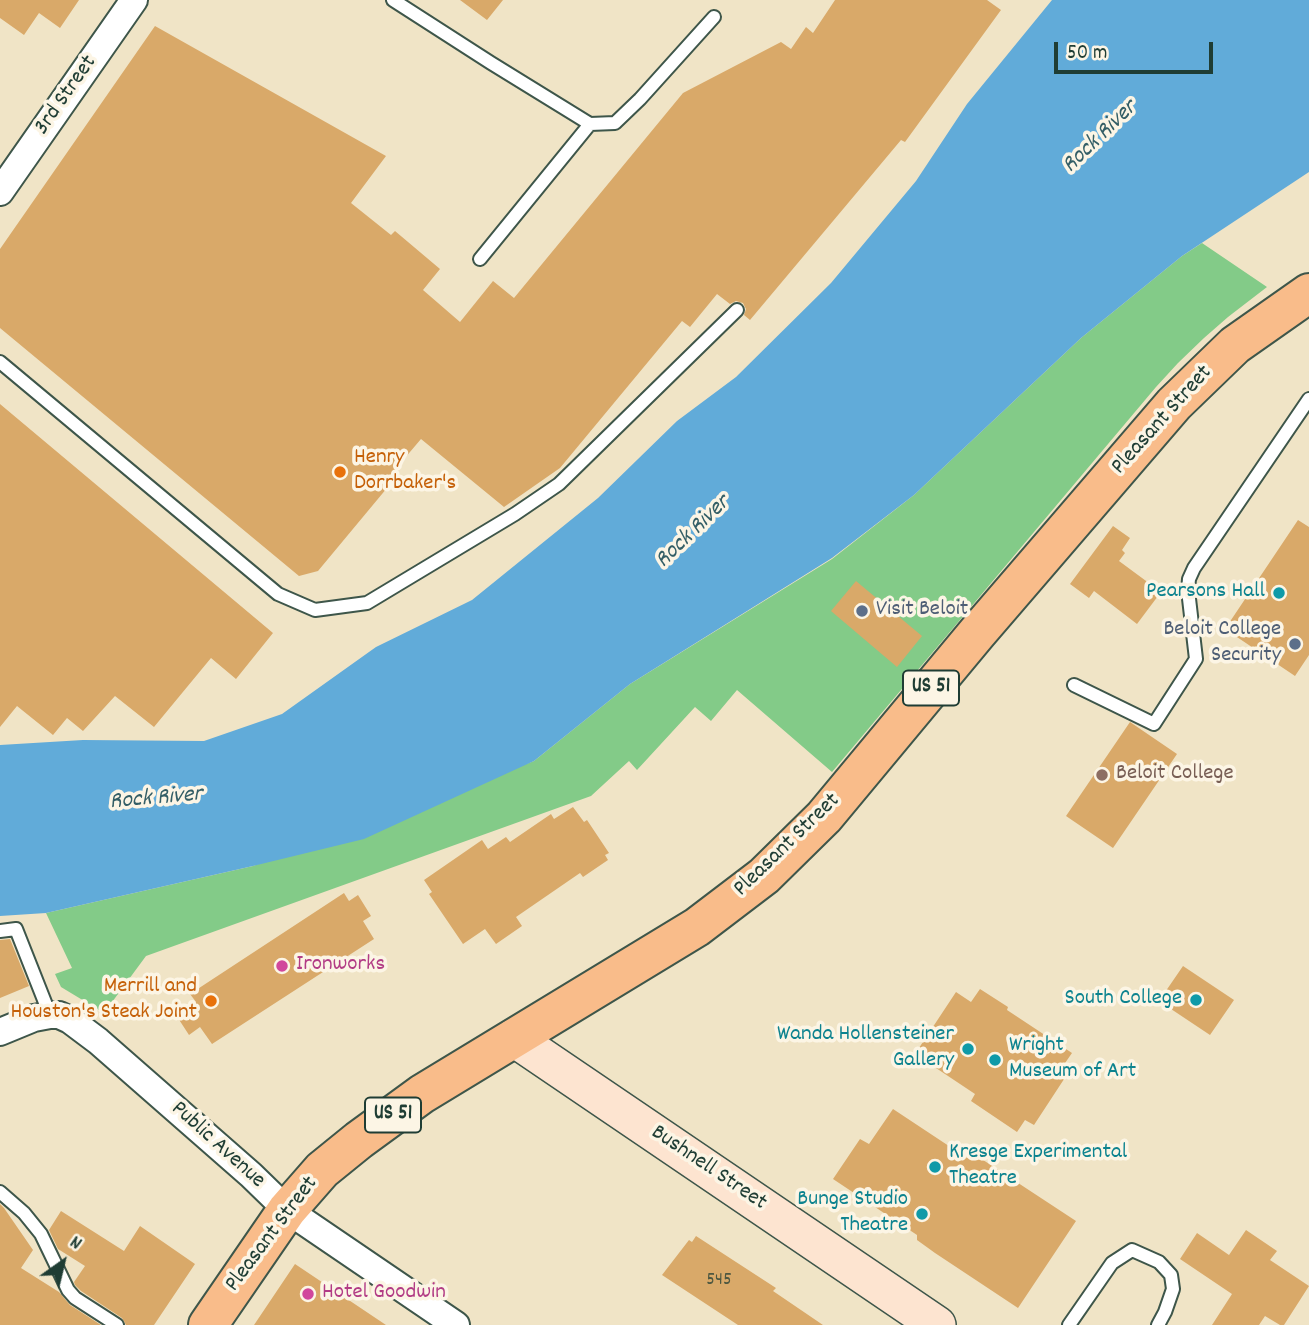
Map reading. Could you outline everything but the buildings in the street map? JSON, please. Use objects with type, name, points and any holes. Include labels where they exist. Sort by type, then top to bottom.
[{"type":"main road","name":"Pleasant Street","points":[[208,1325],[287,1210],[321,1170],[422,1094],[697,926],[764,876],[824,817],[977,633],[1174,404],[1235,345],[1309,293]]},
{"type":"street","name":"3rd Street","points":[[0,192],[134,0]]},
{"type":"street","points":[[0,1032],[34,1018],[50,1015]]},
{"type":"street","name":"Public Avenue","points":[[50,1015],[59,1015],[86,1031],[251,1175],[287,1210],[456,1325]]},
{"type":"street","name":"Bushnell Street","points":[[514,1038],[937,1325]]},
{"type":"lane","points":[[393,0],[590,124],[615,123],[714,16]]},
{"type":"lane","points":[[480,258],[590,124]]},
{"type":"lane","points":[[0,362],[278,594],[315,610],[367,603],[515,514],[559,484],[737,310]]},
{"type":"lane","points":[[1074,685],[1154,724],[1196,659],[1188,590],[1194,568],[1309,399]]},
{"type":"lane","points":[[0,930],[16,929],[50,1015]]},
{"type":"lane","points":[[0,1192],[24,1213],[41,1234],[68,1290],[75,1298],[117,1325]]},
{"type":"lane","points":[[1069,1325],[1112,1263],[1132,1250],[1159,1262],[1171,1275],[1172,1289],[1158,1325]]},
{"type":"green space","points":[[1202,243],[1267,287],[1204,338],[1156,387],[832,772],[737,690],[711,721],[695,707],[637,770],[629,761],[591,796],[146,956],[104,1013],[61,987],[55,974],[72,968],[46,913],[253,866],[534,761],[630,684],[832,559],[914,495],[1081,338],[1182,256]]},
{"type":"water","name":"Rock River","points":[[1052,0],[1309,0],[1309,172],[1182,256],[1081,338],[914,495],[832,558],[630,684],[534,761],[364,839],[46,913],[0,916],[0,745],[83,740],[204,741],[282,714],[376,647],[472,600],[598,498],[677,421],[736,377],[831,283],[916,181],[967,104]]},
{"type":"place","name":"Henry Dorrbaker's","points":[[340,472]]},
{"type":"place","name":"Pearsons Hall","points":[[1279,593]]},
{"type":"place","name":"Visit Beloit","points":[[862,611]]},
{"type":"place","name":"Beloit College Security","points":[[1295,644]]},
{"type":"place","name":"Beloit College","points":[[1102,775]]},
{"type":"place","name":"Ironworks","points":[[282,966]]},
{"type":"place","name":"South College","points":[[1196,1000]]},
{"type":"place","name":"Merrill and Houston's Steak Joint","points":[[211,1001]]},
{"type":"place","name":"Wanda Hollensteiner Gallery","points":[[968,1049]]},
{"type":"place","name":"Wright Museum of Art","points":[[995,1060]]},
{"type":"place","name":"Kresge Experimental Theatre","points":[[935,1167]]},
{"type":"place","name":"Bunge Studio Theatre","points":[[922,1214]]},
{"type":"place","name":"Hotel Goodwin","points":[[308,1294]]}]
